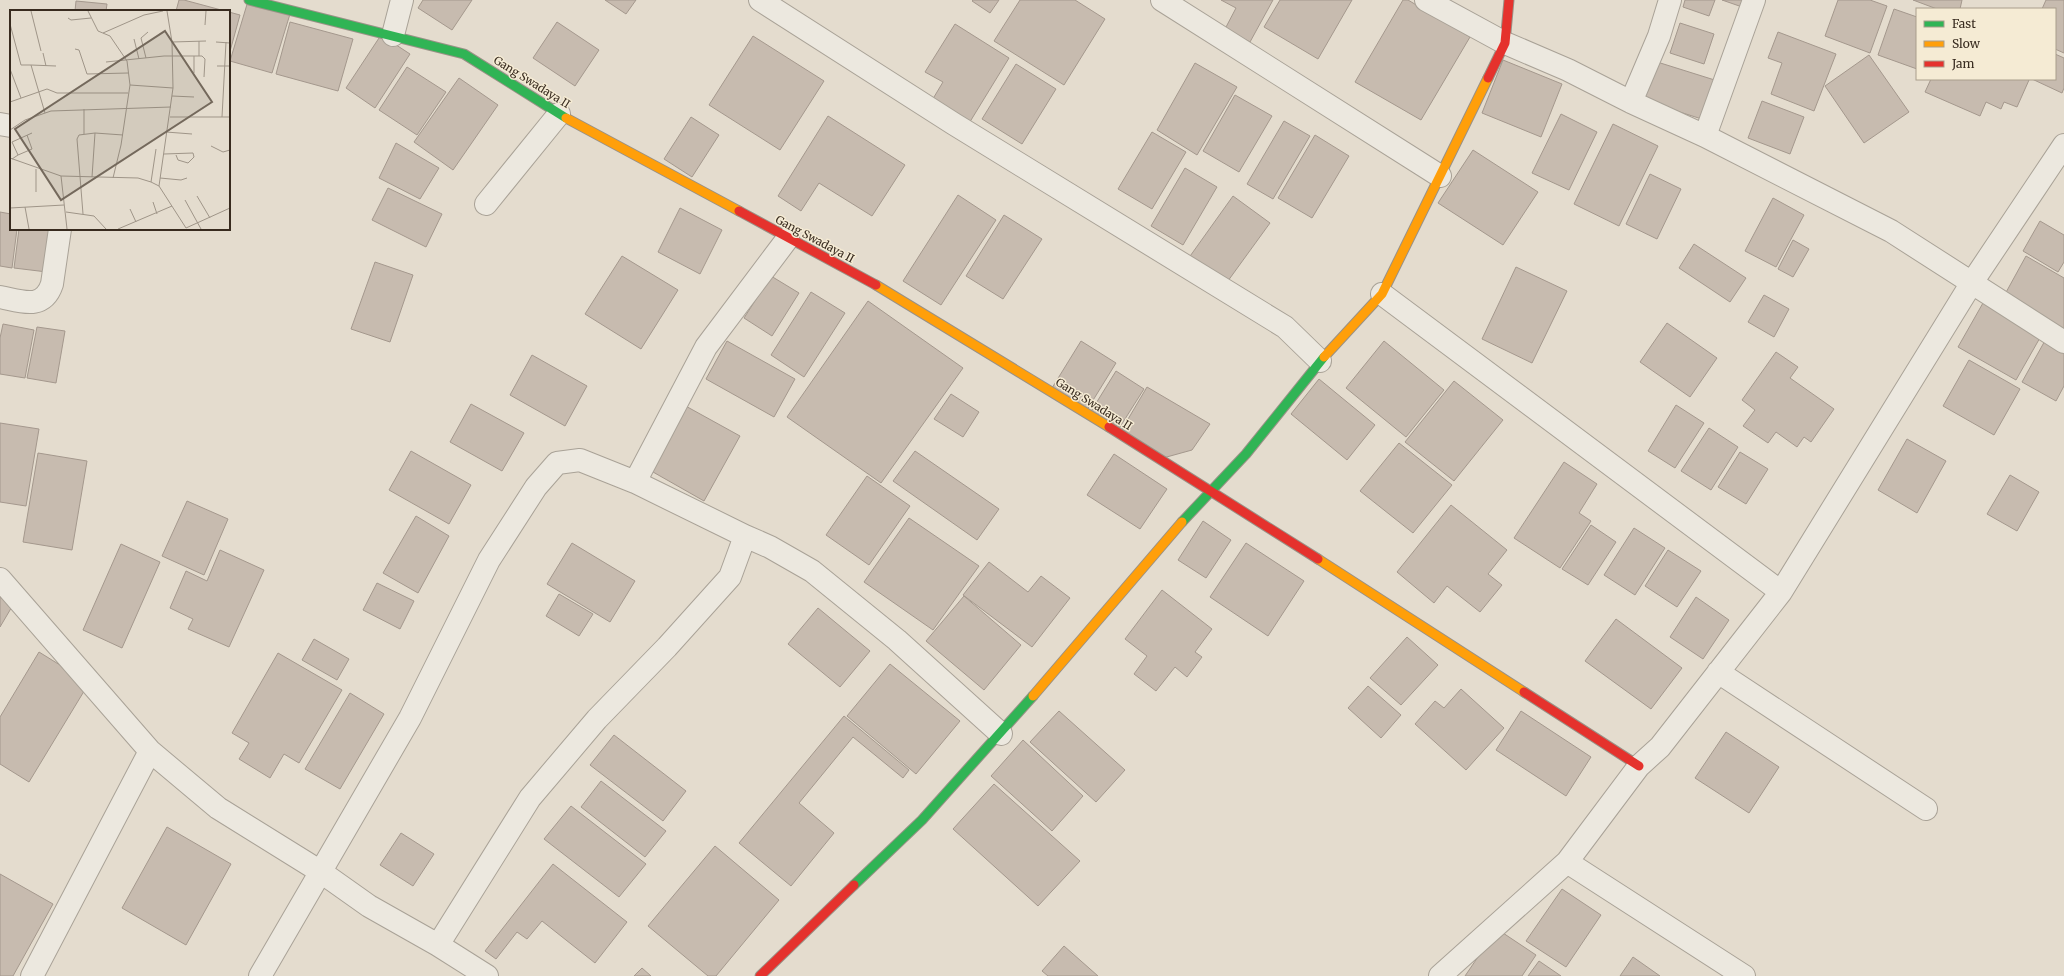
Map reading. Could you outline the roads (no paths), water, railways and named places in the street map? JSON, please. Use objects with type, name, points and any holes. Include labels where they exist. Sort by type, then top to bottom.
[{"type":"street","name":"Gang Swadaya II","points":[[249,0],[464,54],[559,114],[898,297],[1212,491],[1639,766]]},
{"type":"street","points":[[393,35],[402,0]]},
{"type":"street","points":[[760,0],[954,124],[1285,327],[1320,361]]},
{"type":"street","points":[[1162,0],[1440,176]]},
{"type":"street","points":[[1426,0],[1505,43],[1568,70],[1631,102],[1705,136],[1891,231],[1971,284],[2064,342]]},
{"type":"street","points":[[760,976],[922,820],[1001,734],[1172,533],[1246,454],[1320,361],[1382,294],[1505,43],[1509,0]]},
{"type":"street","points":[[1631,102],[1659,36],[1670,0]]},
{"type":"street","points":[[1705,136],[1754,0]]},
{"type":"street","points":[[486,204],[559,114]]},
{"type":"street","points":[[0,124],[10,126]]},
{"type":"street","points":[[1440,976],[1567,862],[1639,766],[1660,746],[1781,592],[1971,284],[2063,149]]},
{"type":"street","points":[[0,297],[30,303],[38,302],[44,297],[52,284],[60,230]]},
{"type":"street","points":[[635,482],[706,347],[788,238]]},
{"type":"street","points":[[1382,294],[1781,592]]},
{"type":"street","points":[[260,976],[410,718],[490,560],[536,487],[557,463],[580,460],[635,482],[770,547],[812,571],[897,640],[1001,734]]},
{"type":"street","points":[[438,945],[530,798],[597,718],[667,647],[730,577],[745,536]]},
{"type":"street","points":[[0,580],[150,751],[218,808],[321,872],[369,906],[438,945],[487,976]]},
{"type":"street","points":[[1718,672],[1926,809]]},
{"type":"street","points":[[32,976],[150,751]]},
{"type":"street","points":[[1567,862],[1744,976]]}]
